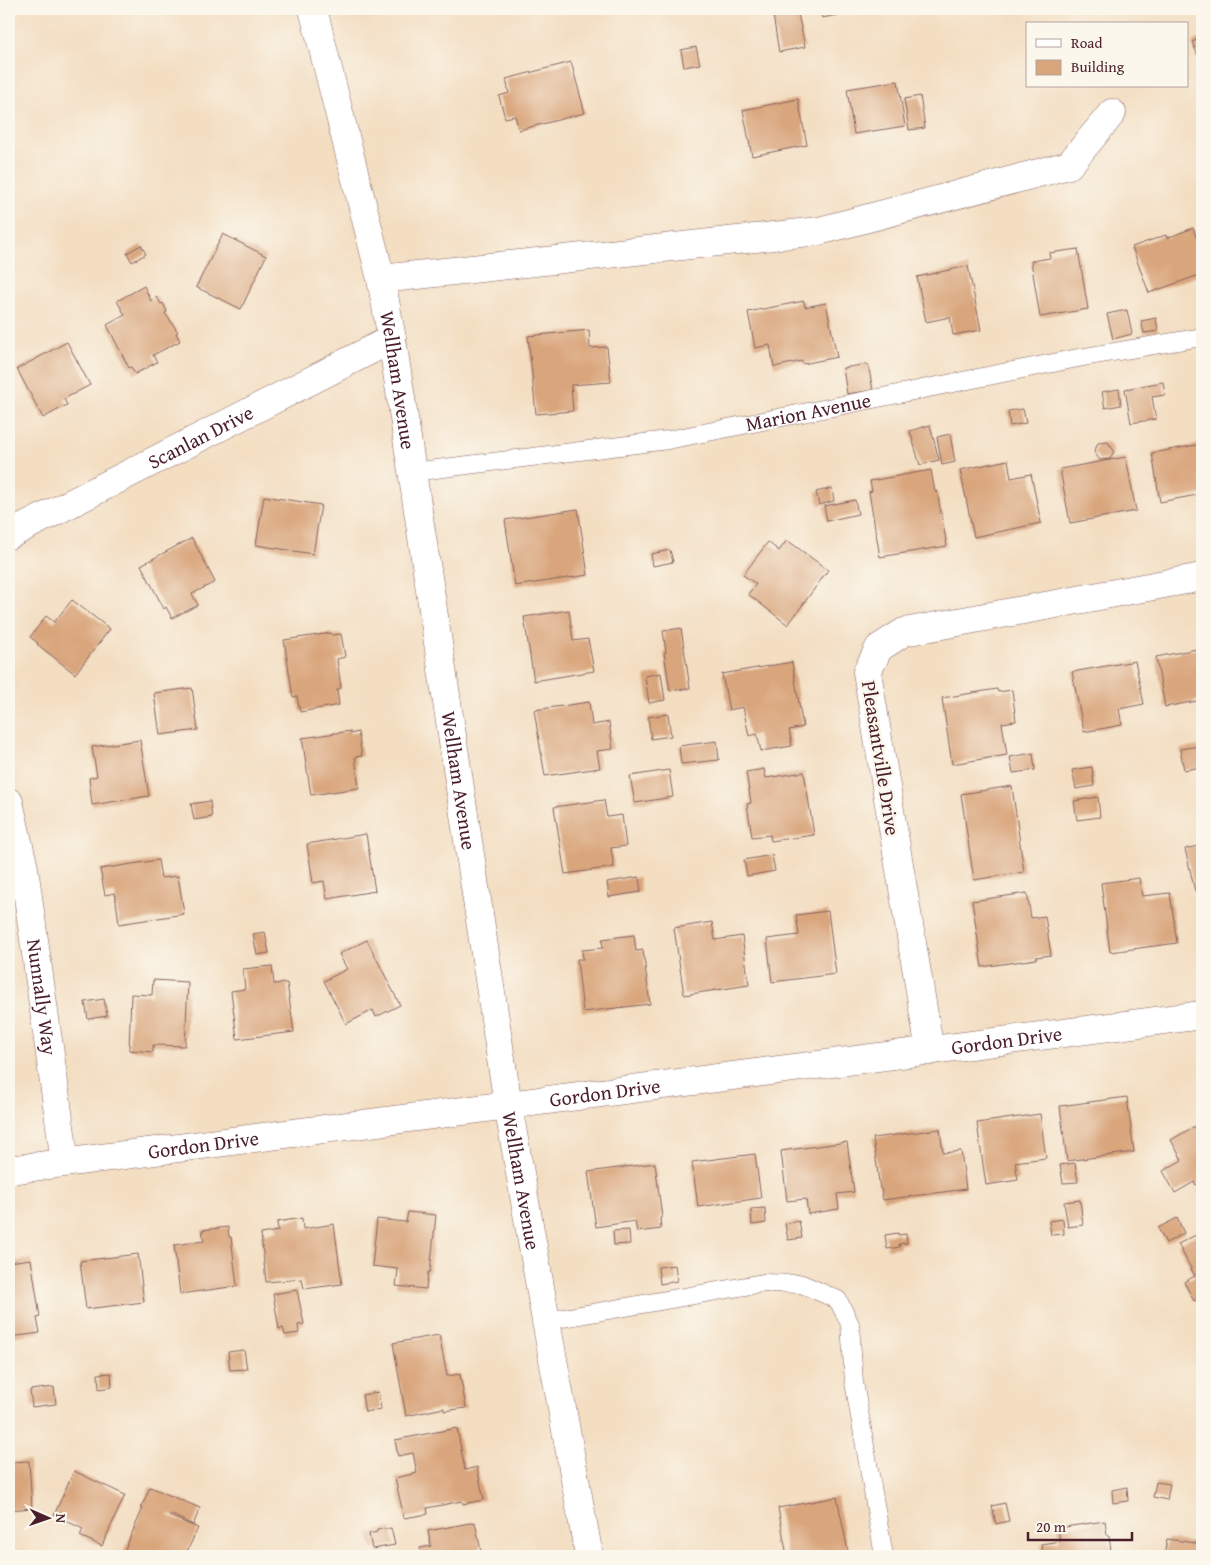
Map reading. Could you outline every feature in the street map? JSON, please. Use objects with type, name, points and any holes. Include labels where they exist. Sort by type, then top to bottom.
[{"type":"street","name":"Wellham Avenue","points":[[313,9],[381,279],[392,340],[508,1105],[589,1556]]},
{"type":"street","points":[[381,279],[819,231],[1069,165],[1112,114]]},
{"type":"street","name":"Scanlan Drive","points":[[9,535],[392,340]]},
{"type":"street","name":"Pleasantville Drive","points":[[930,1051],[866,672],[879,648],[904,632],[1202,577]]},
{"type":"street","name":"Nunnally Way","points":[[9,802],[24,868],[65,1162]]},
{"type":"street","name":"Gordon Drive","points":[[9,1170],[1202,1015]]},
{"type":"lane","name":"Marion Avenue","points":[[412,472],[668,440],[1078,358],[1202,337]]},
{"type":"lane","points":[[546,1321],[763,1283],[802,1284],[838,1300],[850,1324],[854,1382],[884,1556]]},
{"type":"building","points":[[772,9],[797,9],[805,47],[779,52]]},
{"type":"building","points":[[819,9],[835,9],[837,15],[822,18]]},
{"type":"building","points":[[1202,37],[1202,65],[1192,42]]},
{"type":"building","points":[[696,47],[700,64],[684,67],[681,50]]},
{"type":"building","points":[[571,62],[585,113],[519,130],[515,116],[505,118],[499,96],[509,93],[506,79]]},
{"type":"building","points":[[898,81],[905,126],[854,134],[847,89]]},
{"type":"building","points":[[920,96],[925,128],[909,130],[904,99]]},
{"type":"building","points":[[798,99],[807,145],[752,156],[743,110]]},
{"type":"building","points":[[1193,228],[1202,253],[1202,274],[1149,293],[1132,247],[1166,235],[1167,238]]},
{"type":"building","points":[[223,234],[266,256],[241,309],[196,287]]},
{"type":"building","points":[[141,245],[146,254],[132,262],[127,253]]},
{"type":"building","points":[[1078,249],[1088,309],[1040,317],[1031,261],[1050,258],[1049,253]]},
{"type":"building","points":[[968,266],[981,330],[953,335],[950,317],[926,322],[917,277]]},
{"type":"building","points":[[144,286],[151,301],[157,297],[161,304],[163,303],[167,312],[165,313],[178,332],[176,333],[180,341],[153,355],[157,362],[135,374],[131,367],[129,368],[107,325],[125,315],[117,301]]},
{"type":"building","points":[[804,301],[805,307],[826,303],[837,357],[803,364],[802,361],[774,367],[770,345],[755,348],[748,312]]},
{"type":"building","points":[[1127,310],[1132,334],[1113,339],[1107,314]]},
{"type":"building","points":[[1156,318],[1158,331],[1144,333],[1141,321]]},
{"type":"building","points":[[589,330],[590,348],[607,347],[611,382],[571,385],[573,411],[536,414],[528,336]]},
{"type":"building","points":[[67,342],[90,385],[64,399],[67,405],[43,418],[17,369]]},
{"type":"building","points":[[868,364],[873,390],[847,394],[843,368]]},
{"type":"building","points":[[1163,382],[1165,395],[1152,397],[1156,419],[1131,423],[1125,389]]},
{"type":"building","points":[[1119,389],[1121,405],[1105,408],[1102,392]]},
{"type":"building","points":[[1023,409],[1026,423],[1010,426],[1008,411]]},
{"type":"building","points":[[930,425],[939,460],[920,465],[910,431]]},
{"type":"building","points":[[950,434],[955,462],[942,465],[937,437]]},
{"type":"building","points":[[1108,442],[1114,451],[1110,459],[1100,460],[1094,452],[1098,443]]},
{"type":"building","points":[[1202,444],[1202,494],[1160,502],[1152,453]]},
{"type":"building","points":[[1126,457],[1136,511],[1070,523],[1060,469]]},
{"type":"building","points":[[1008,460],[1011,478],[1031,474],[1041,523],[974,537],[960,470]]},
{"type":"building","points":[[931,470],[935,492],[937,491],[947,546],[880,557],[869,492],[872,491],[870,481]]},
{"type":"building","points":[[832,488],[834,501],[819,505],[816,492]]},
{"type":"building","points":[[264,496],[321,505],[313,554],[256,545]]},
{"type":"building","points":[[855,500],[858,514],[827,521],[824,506]]},
{"type":"building","points":[[578,509],[588,575],[515,586],[505,520]]},
{"type":"building","points":[[192,538],[215,582],[192,594],[198,605],[172,618],[166,607],[164,609],[141,565]]},
{"type":"building","points":[[787,540],[828,570],[788,625],[748,594],[756,584],[743,575],[768,542],[779,551]]},
{"type":"building","points":[[670,550],[673,562],[653,566],[651,554]]},
{"type":"building","points":[[72,600],[110,629],[75,674],[30,637],[46,616],[54,622]]},
{"type":"building","points":[[569,610],[573,641],[588,639],[594,671],[534,681],[524,617]]},
{"type":"building","points":[[681,628],[690,688],[670,691],[664,653],[666,652],[663,631]]},
{"type":"building","points":[[331,633],[332,635],[341,634],[345,656],[337,659],[341,688],[337,690],[339,705],[300,712],[297,696],[293,697],[284,640]]},
{"type":"building","points":[[1202,648],[1202,700],[1165,707],[1156,657]]},
{"type":"building","points":[[1135,661],[1144,704],[1119,709],[1122,725],[1084,732],[1072,672]]},
{"type":"building","points":[[792,662],[803,727],[789,730],[792,746],[761,751],[757,734],[749,736],[743,707],[729,710],[722,674]]},
{"type":"building","points":[[661,673],[665,700],[649,703],[645,676]]},
{"type":"building","points":[[192,688],[198,730],[160,735],[154,693]]},
{"type":"building","points":[[997,689],[998,692],[1012,690],[1016,721],[1002,723],[1007,755],[952,764],[942,698]]},
{"type":"building","points":[[589,702],[592,725],[609,722],[613,749],[597,751],[600,768],[545,776],[534,710]]},
{"type":"building","points":[[668,714],[671,736],[651,739],[648,717]]},
{"type":"building","points":[[350,731],[350,734],[358,732],[362,756],[355,757],[359,788],[311,795],[302,738]]},
{"type":"building","points":[[140,740],[149,796],[92,805],[89,778],[97,776],[92,747]]},
{"type":"building","points":[[717,741],[719,760],[681,764],[679,746]]},
{"type":"building","points":[[1199,746],[1202,767],[1184,770],[1180,749]]},
{"type":"building","points":[[1033,753],[1035,770],[1013,773],[1010,757]]},
{"type":"building","points":[[1092,767],[1094,786],[1076,789],[1072,770]]},
{"type":"building","points":[[764,769],[766,778],[804,772],[814,835],[771,841],[770,835],[752,837],[747,804],[751,803],[746,772]]},
{"type":"building","points":[[669,770],[673,797],[635,803],[630,776]]},
{"type":"building","points":[[1012,786],[1024,872],[974,880],[961,794]]},
{"type":"building","points":[[1098,797],[1100,817],[1077,820],[1074,801]]},
{"type":"building","points":[[604,800],[607,817],[622,815],[626,846],[611,848],[614,867],[565,874],[554,807]]},
{"type":"building","points":[[210,801],[212,817],[194,820],[191,804]]},
{"type":"building","points":[[366,834],[375,891],[327,899],[324,881],[313,883],[307,844]]},
{"type":"building","points":[[1202,845],[1202,890],[1195,891],[1185,849]]},
{"type":"building","points":[[772,855],[775,871],[747,876],[744,860]]},
{"type":"building","points":[[158,860],[161,878],[178,876],[184,914],[119,924],[115,893],[105,895],[100,869]]},
{"type":"building","points":[[639,877],[641,892],[609,897],[607,882]]},
{"type":"building","points":[[1139,878],[1142,896],[1170,893],[1177,943],[1110,952],[1101,883]]},
{"type":"building","points":[[1027,893],[1031,918],[1045,916],[1051,955],[982,967],[972,901]]},
{"type":"building","points":[[828,911],[836,974],[772,982],[767,939],[799,935],[796,915]]},
{"type":"building","points":[[712,922],[715,940],[742,936],[749,985],[684,995],[674,928]]},
{"type":"building","points":[[265,932],[269,953],[257,955],[253,934]]},
{"type":"building","points":[[634,935],[636,951],[643,950],[650,1004],[583,1012],[577,959],[583,959],[582,950],[603,948],[602,939]]},
{"type":"building","points":[[367,940],[400,1005],[376,1017],[373,1010],[346,1024],[324,981],[347,969],[339,954]]},
{"type":"building","points":[[272,966],[274,984],[287,983],[294,1032],[237,1039],[231,991],[245,989],[243,969]]},
{"type":"building","points":[[153,980],[188,982],[185,1046],[153,1045],[153,1052],[129,1050],[131,994],[152,995]]},
{"type":"building","points":[[104,999],[107,1016],[88,1019],[85,1002]]},
{"type":"building","points":[[1127,1097],[1134,1152],[1067,1161],[1060,1106]]},
{"type":"building","points":[[1040,1114],[1046,1158],[1015,1162],[1018,1180],[986,1185],[977,1123]]},
{"type":"building","points":[[1202,1122],[1202,1181],[1196,1185],[1194,1182],[1175,1193],[1163,1171],[1182,1160],[1171,1140]]},
{"type":"building","points":[[940,1129],[943,1153],[961,1151],[966,1189],[883,1200],[873,1138]]},
{"type":"building","points":[[847,1142],[854,1192],[837,1194],[839,1209],[808,1214],[806,1199],[787,1201],[781,1151]]},
{"type":"building","points":[[755,1154],[761,1198],[698,1207],[692,1162]]},
{"type":"building","points":[[655,1163],[662,1217],[660,1218],[661,1229],[637,1232],[635,1221],[596,1227],[588,1172]]},
{"type":"building","points":[[1075,1163],[1078,1182],[1063,1183],[1060,1165]]},
{"type":"building","points":[[1080,1200],[1083,1225],[1068,1227],[1064,1202]]},
{"type":"building","points":[[765,1208],[766,1223],[752,1225],[751,1209]]},
{"type":"building","points":[[408,1212],[436,1215],[430,1272],[428,1272],[426,1289],[396,1286],[398,1269],[372,1266],[377,1219],[406,1222]]},
{"type":"building","points":[[302,1218],[303,1229],[334,1224],[342,1284],[304,1289],[302,1279],[266,1282],[261,1234],[278,1231],[277,1222]]},
{"type":"building","points":[[1177,1218],[1184,1233],[1166,1243],[1158,1228]]},
{"type":"building","points":[[1063,1219],[1064,1234],[1051,1235],[1049,1221]]},
{"type":"building","points":[[799,1221],[802,1238],[788,1240],[785,1224]]},
{"type":"building","points":[[228,1227],[237,1286],[180,1294],[174,1245],[204,1241],[202,1230]]},
{"type":"building","points":[[629,1230],[630,1244],[614,1245],[613,1231]]},
{"type":"building","points":[[1202,1232],[1202,1297],[1194,1301],[1184,1282],[1195,1276],[1178,1244]]},
{"type":"building","points":[[898,1233],[898,1235],[906,1234],[907,1243],[899,1244],[900,1247],[887,1249],[885,1235]]},
{"type":"building","points":[[138,1254],[144,1302],[86,1309],[80,1261]]},
{"type":"building","points":[[31,1259],[40,1317],[37,1318],[40,1333],[10,1337],[9,1262]]},
{"type":"building","points":[[675,1265],[677,1281],[660,1284],[658,1267]]},
{"type":"building","points":[[297,1290],[304,1324],[298,1325],[299,1333],[285,1335],[283,1328],[279,1329],[273,1294]]},
{"type":"building","points":[[439,1335],[447,1376],[460,1374],[466,1408],[444,1411],[444,1408],[406,1416],[393,1343]]},
{"type":"building","points":[[244,1350],[247,1369],[230,1370],[228,1352]]},
{"type":"building","points":[[111,1373],[112,1387],[99,1389],[98,1374]]},
{"type":"building","points":[[54,1387],[56,1404],[32,1407],[30,1390]]},
{"type":"building","points":[[378,1392],[381,1409],[365,1412],[362,1395]]},
{"type":"building","points":[[457,1428],[465,1470],[477,1467],[484,1500],[463,1504],[462,1501],[427,1508],[428,1514],[404,1518],[395,1478],[417,1473],[413,1453],[398,1456],[395,1440]]},
{"type":"building","points":[[29,1461],[32,1508],[9,1510],[9,1462]]},
{"type":"building","points":[[74,1471],[125,1495],[102,1546],[80,1536],[83,1529],[54,1515]]},
{"type":"building","points":[[1156,1482],[1170,1484],[1167,1500],[1153,1497]]},
{"type":"building","points":[[150,1487],[200,1508],[193,1525],[170,1514],[169,1516],[198,1528],[185,1556],[122,1556]]},
{"type":"building","points":[[1127,1487],[1128,1501],[1113,1503],[1112,1490]]},
{"type":"building","points":[[837,1497],[849,1556],[787,1556],[778,1508]]},
{"type":"building","points":[[1005,1503],[1009,1521],[996,1524],[992,1506]]},
{"type":"building","points":[[1105,1521],[1112,1556],[1043,1556],[1041,1544],[1060,1541],[1058,1528]]},
{"type":"building","points":[[475,1522],[482,1556],[422,1556],[420,1548],[431,1546],[428,1531]]},
{"type":"building","points":[[391,1528],[395,1545],[372,1549],[369,1534],[377,1532],[377,1530]]},
{"type":"building","points":[[1167,1539],[1202,1544],[1202,1556],[1164,1556]]}]
